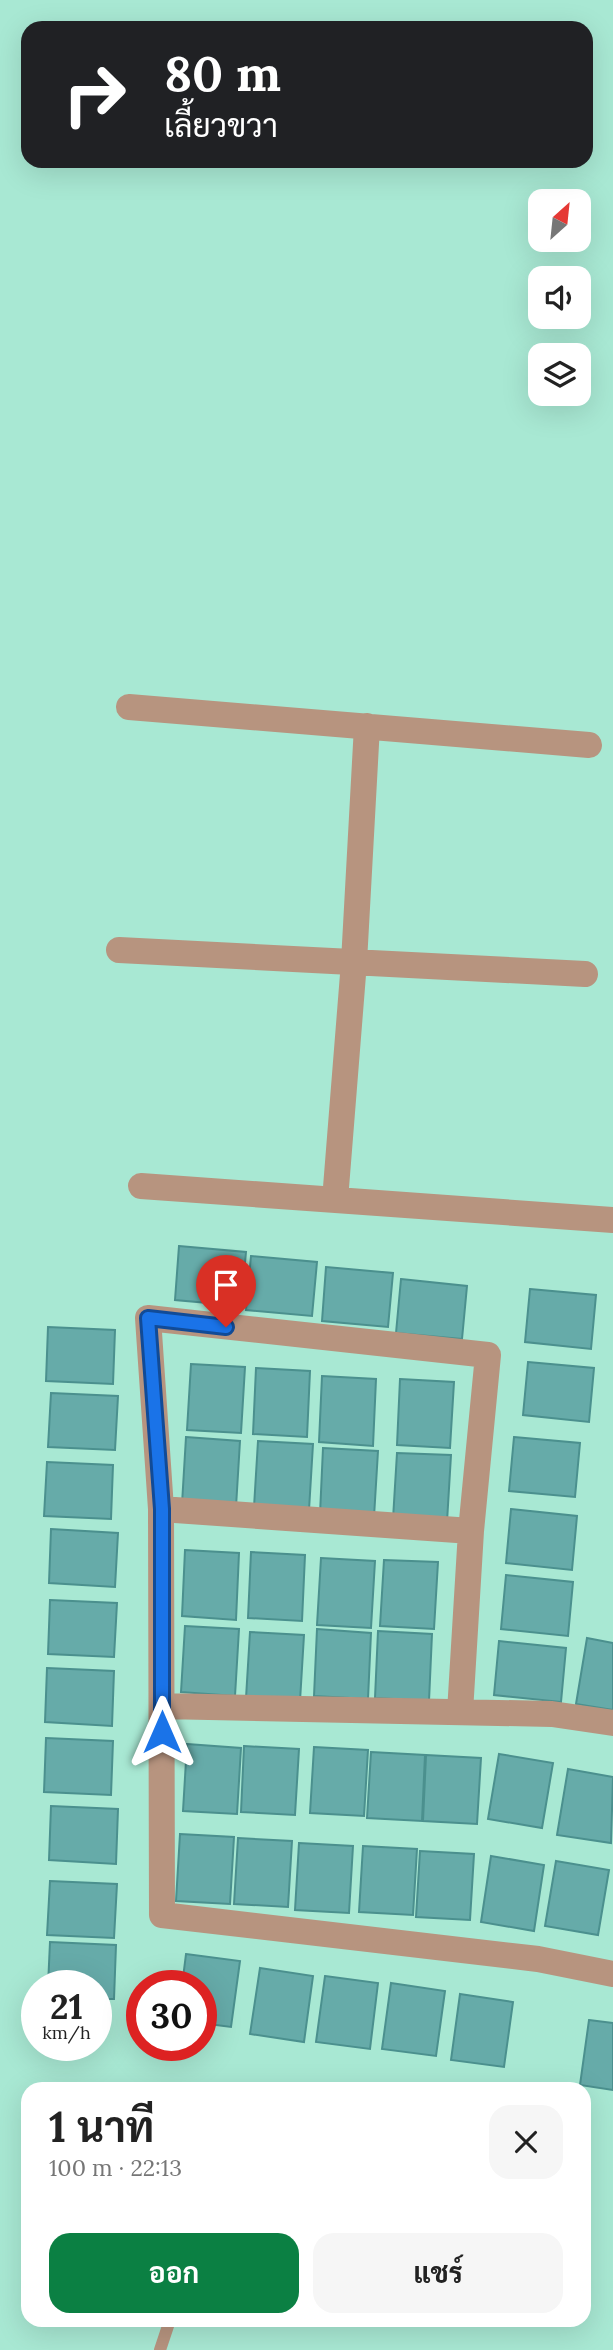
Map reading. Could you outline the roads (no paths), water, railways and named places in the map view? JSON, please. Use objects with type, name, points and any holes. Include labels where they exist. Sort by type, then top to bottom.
[{"type":"street","points":[[129,707],[589,745]]},
{"type":"street","points":[[335,1200],[354,961],[367,726]]},
{"type":"street","points":[[119,950],[585,974]]},
{"type":"street","points":[[141,1186],[613,1220]]},
{"type":"street","points":[[460,1712],[471,1531],[488,1355],[148,1318],[162,1509],[162,1915],[538,1958],[613,1974]]},
{"type":"street","points":[[162,1509],[471,1531]]},
{"type":"street","points":[[162,1706],[552,1714],[613,1723]]},
{"type":"lane","points":[[160,2350],[168,2327]]}]
